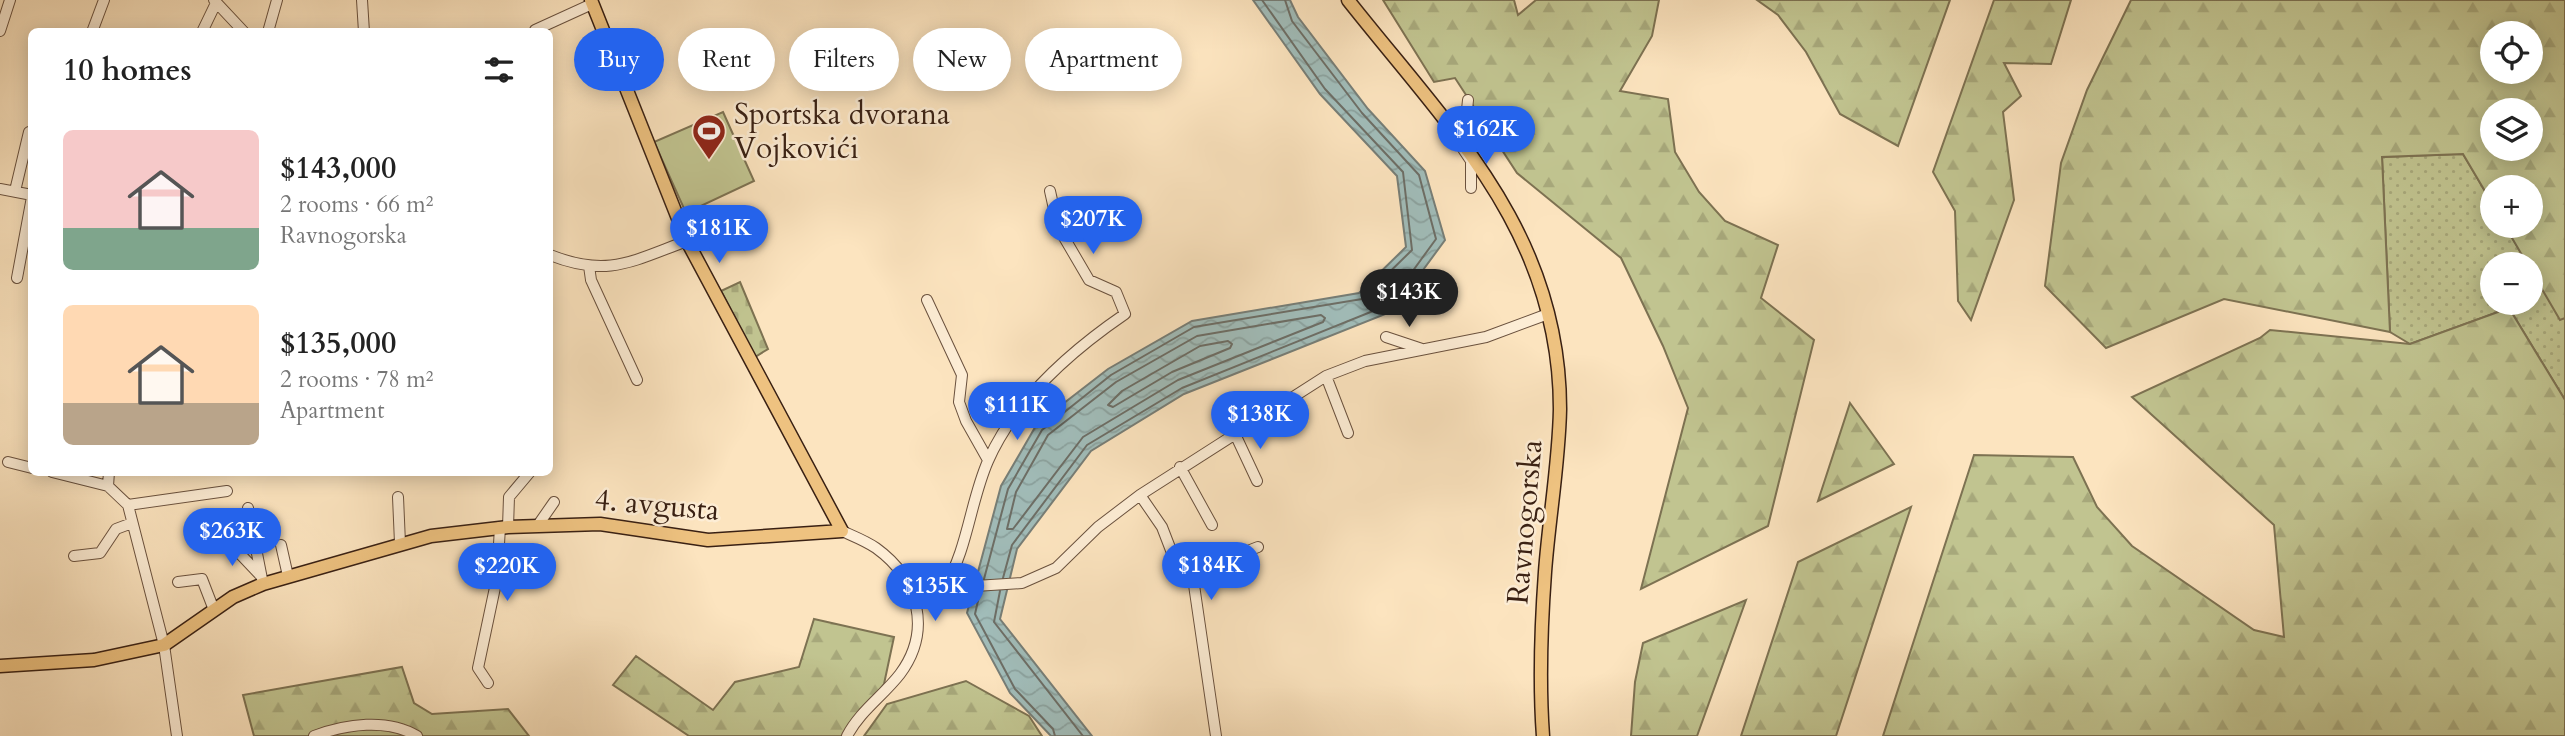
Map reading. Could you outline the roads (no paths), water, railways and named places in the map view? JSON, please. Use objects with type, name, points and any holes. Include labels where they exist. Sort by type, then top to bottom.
[{"type":"main road","name":"Ravnogorska","points":[[1348,0],[1464,143],[1519,231],[1533,262],[1548,314],[1554,344],[1560,407],[1545,572],[1540,692],[1543,736]]},
{"type":"main road","points":[[591,2],[687,241],[842,531]]},
{"type":"main road","name":"4. avgusta","points":[[0,666],[94,660],[164,645],[262,580],[288,576],[432,536],[504,527],[600,524],[708,540],[842,531]]},
{"type":"street","points":[[0,31],[10,0]]},
{"type":"street","points":[[94,28],[104,0]]},
{"type":"street","points":[[269,28],[277,0]]},
{"type":"street","points":[[362,0],[364,28]]},
{"type":"street","points":[[204,28],[215,1],[240,28]]},
{"type":"street","points":[[539,28],[591,2]]},
{"type":"street","points":[[1468,100],[1462,149],[1471,161],[1471,188]]},
{"type":"street","points":[[16,191],[28,137]]},
{"type":"street","points":[[0,189],[28,195]]},
{"type":"street","points":[[949,588],[988,460],[1020,408],[1058,365],[1089,338],[1125,314],[1116,292],[1089,280],[1058,227],[1050,191]]},
{"type":"street","points":[[17,278],[28,218]]},
{"type":"street","points":[[553,256],[589,266],[610,268],[687,241]]},
{"type":"street","points":[[589,266],[591,280],[637,380]]},
{"type":"street","points":[[927,300],[962,375],[959,402],[966,421],[988,460]]},
{"type":"street","points":[[916,598],[949,588],[1022,583],[1056,568],[1098,527],[1140,495],[1326,376],[1365,361],[1486,337],[1548,314]]},
{"type":"street","points":[[1386,337],[1423,349]]},
{"type":"street","points":[[1326,376],[1348,433]]},
{"type":"street","points":[[1235,434],[1257,481]]},
{"type":"street","points":[[8,462],[28,467]]},
{"type":"street","points":[[1180,467],[1212,525]]},
{"type":"street","points":[[68,476],[108,486],[128,505],[164,645],[177,736]]},
{"type":"street","points":[[108,486],[109,476]]},
{"type":"street","points":[[488,683],[478,668],[497,578],[509,497],[527,476]]},
{"type":"street","points":[[128,505],[227,491]]},
{"type":"street","points":[[1140,495],[1162,527],[1179,571],[1194,585],[1216,736]]},
{"type":"street","points":[[398,497],[400,543]]},
{"type":"street","points":[[538,525],[554,502]]},
{"type":"street","points":[[248,508],[262,580]]},
{"type":"street","points":[[75,556],[100,553],[116,529],[132,523]]},
{"type":"street","points":[[842,531],[875,547],[891,562],[916,598],[919,631],[913,652],[900,674],[867,708],[848,736]]},
{"type":"street","points":[[225,538],[262,580]]},
{"type":"street","points":[[281,545],[288,576]]},
{"type":"street","points":[[1194,585],[1212,565],[1258,547]]},
{"type":"street","points":[[487,593],[497,578]]},
{"type":"street","points":[[178,582],[202,579],[214,610]]},
{"type":"street","points":[[314,736],[370,725],[392,726],[418,736]]},
{"type":"water","points":[[1253,0],[1290,0],[1298,17],[1368,109],[1425,171],[1445,240],[1393,311],[1184,394],[1091,451],[1017,549],[1000,619],[1092,736],[1051,736],[1010,693],[967,613],[1001,486],[1037,424],[1108,369],[1192,321],[1359,293],[1406,247],[1397,176],[1320,94]]},
{"type":"place","name":"Sportska dvorana Vojkovići","points":[[709,161]]}]
